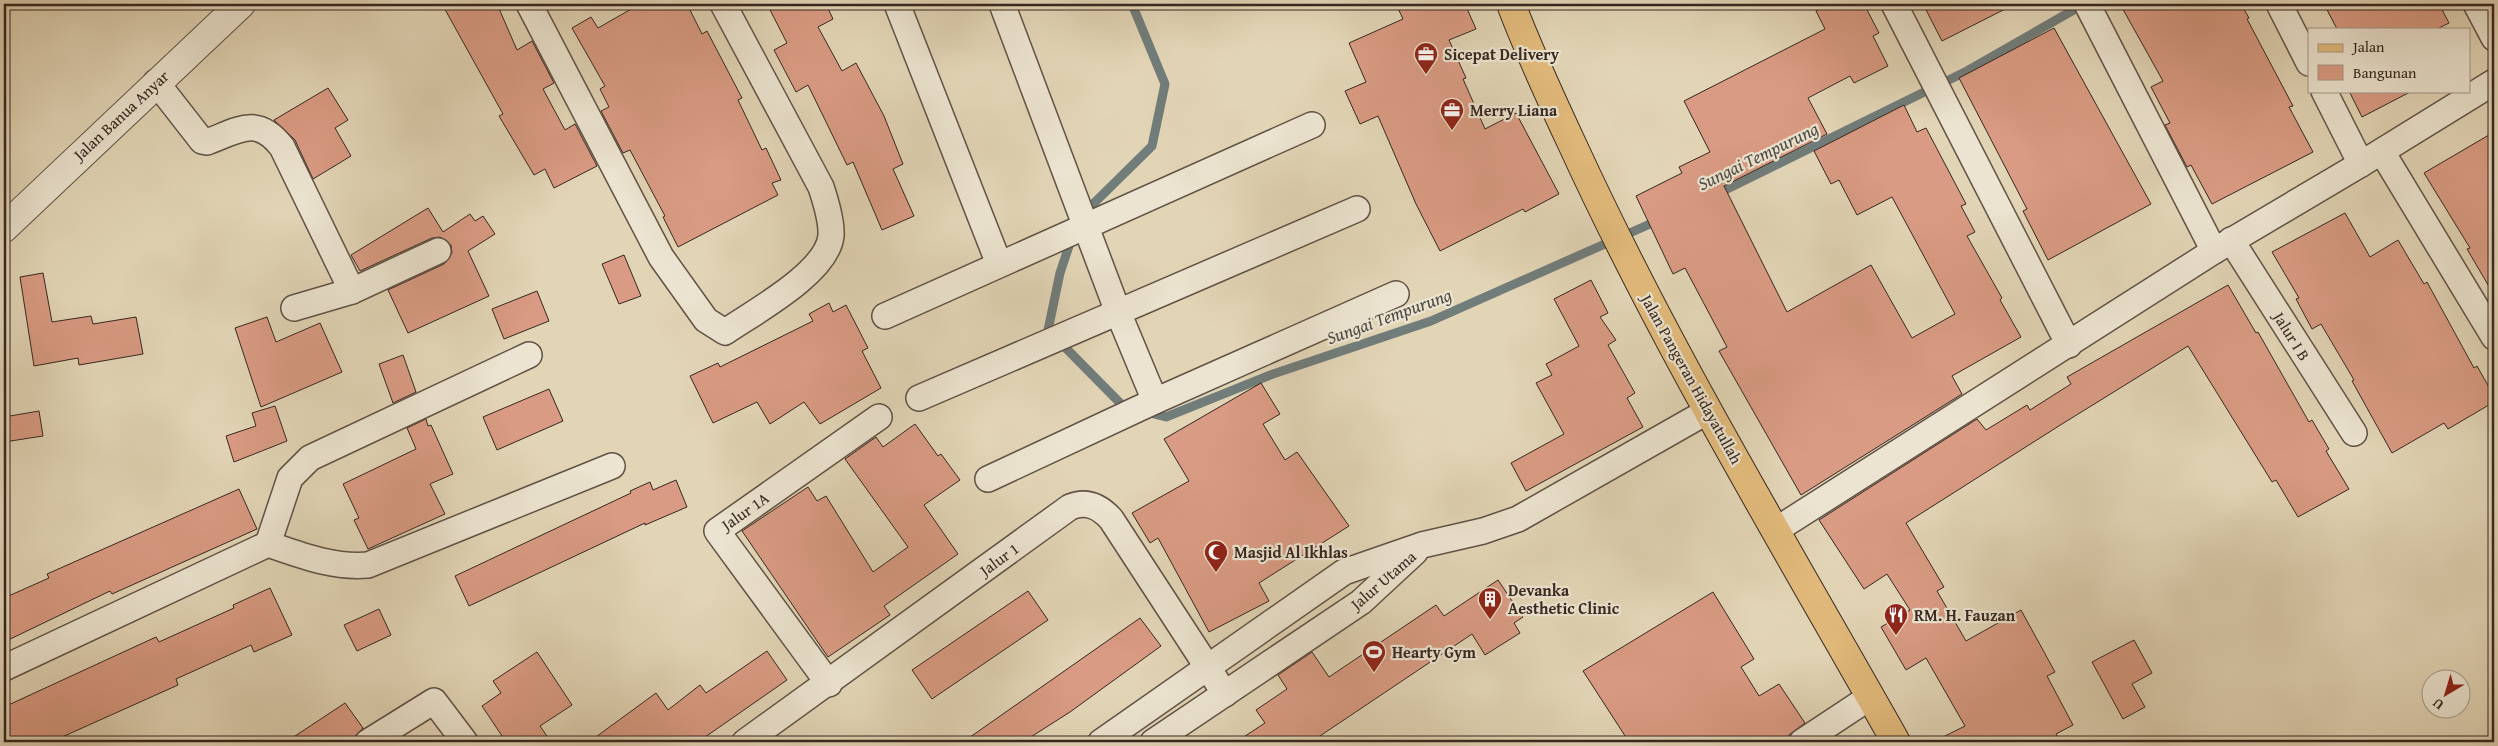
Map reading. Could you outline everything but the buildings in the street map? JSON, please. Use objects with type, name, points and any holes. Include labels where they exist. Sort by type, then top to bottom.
[{"type":"main road","name":"Jalan Pangeran Hidayatullah","points":[[1511,4],[1526,44],[1596,197],[1633,272],[1708,411],[1896,742]]},
{"type":"street","name":"Jalan Banua Anyar","points":[[4,228],[156,82],[241,4]]},
{"type":"street","points":[[529,4],[661,257],[706,320],[725,332],[808,275],[824,256],[831,236],[826,203],[821,188],[723,4]]},
{"type":"street","points":[[897,4],[999,264]]},
{"type":"street","points":[[1002,4],[1118,312],[1154,400]]},
{"type":"street","points":[[1894,4],[2069,345]]},
{"type":"street","points":[[2279,4],[2308,61]]},
{"type":"street","points":[[2476,4],[2494,38]]},
{"type":"street","name":"Jalur I B","points":[[2088,7],[2223,245],[2354,433]]},
{"type":"street","points":[[156,82],[202,142],[253,126],[266,130],[273,135],[282,147],[352,290]]},
{"type":"street","points":[[1776,530],[2069,345],[2223,245],[2372,158],[2494,82]]},
{"type":"street","points":[[2325,92],[2494,337]]},
{"type":"street","points":[[885,316],[1312,125]]},
{"type":"street","points":[[919,398],[1357,209]]},
{"type":"street","points":[[294,308],[352,290],[438,252]]},
{"type":"street","points":[[988,479],[1154,400],[1396,294]]},
{"type":"street","points":[[268,544],[290,478],[310,458],[529,355]]},
{"type":"street","points":[[1422,545],[1483,531],[1518,519],[1708,411]]},
{"type":"street","name":"Jalur 1A","points":[[829,684],[717,531],[879,417]]},
{"type":"street","points":[[4,668],[268,544],[349,567],[368,565],[612,466]]},
{"type":"street","name":"Jalur 1","points":[[745,742],[829,684],[1078,503],[1101,508],[1111,519],[1225,694]]},
{"type":"street","name":"Jalur Utama","points":[[1102,742],[1344,572],[1422,545]]},
{"type":"street","name":"Jalur Utama","points":[[1153,742],[1362,602],[1422,545]]},
{"type":"street","points":[[1802,742],[1870,697]]},
{"type":"street","points":[[368,742],[434,701],[465,742]]},
{"type":"waterway","name":"Sungai Tempurung","points":[[1083,214],[1152,146],[1165,84],[1132,4]]},
{"type":"waterway","name":"Sungai Tempurung","points":[[1717,194],[1967,71],[2084,4]]},
{"type":"waterway","name":"Sungai Tempurung","points":[[1146,412],[1166,417],[1273,374],[1431,321],[1659,220]]},
{"type":"waterway","name":"Sungai Tempurung","points":[[1072,237],[1060,273],[1048,330],[1128,409]]},
{"type":"place","name":"Sicepat Delivery","points":[[1426,75]]},
{"type":"place","name":"Merry Liana","points":[[1452,131]]},
{"type":"place","name":"Masjid Al Ikhlas","points":[[1216,573]]},
{"type":"place","name":"Devanka Aesthetic Clinic","points":[[1490,620]]},
{"type":"place","name":"RM. H. Fauzan","points":[[1896,636]]},
{"type":"place","name":"Hearty Gym","points":[[1374,673]]}]
